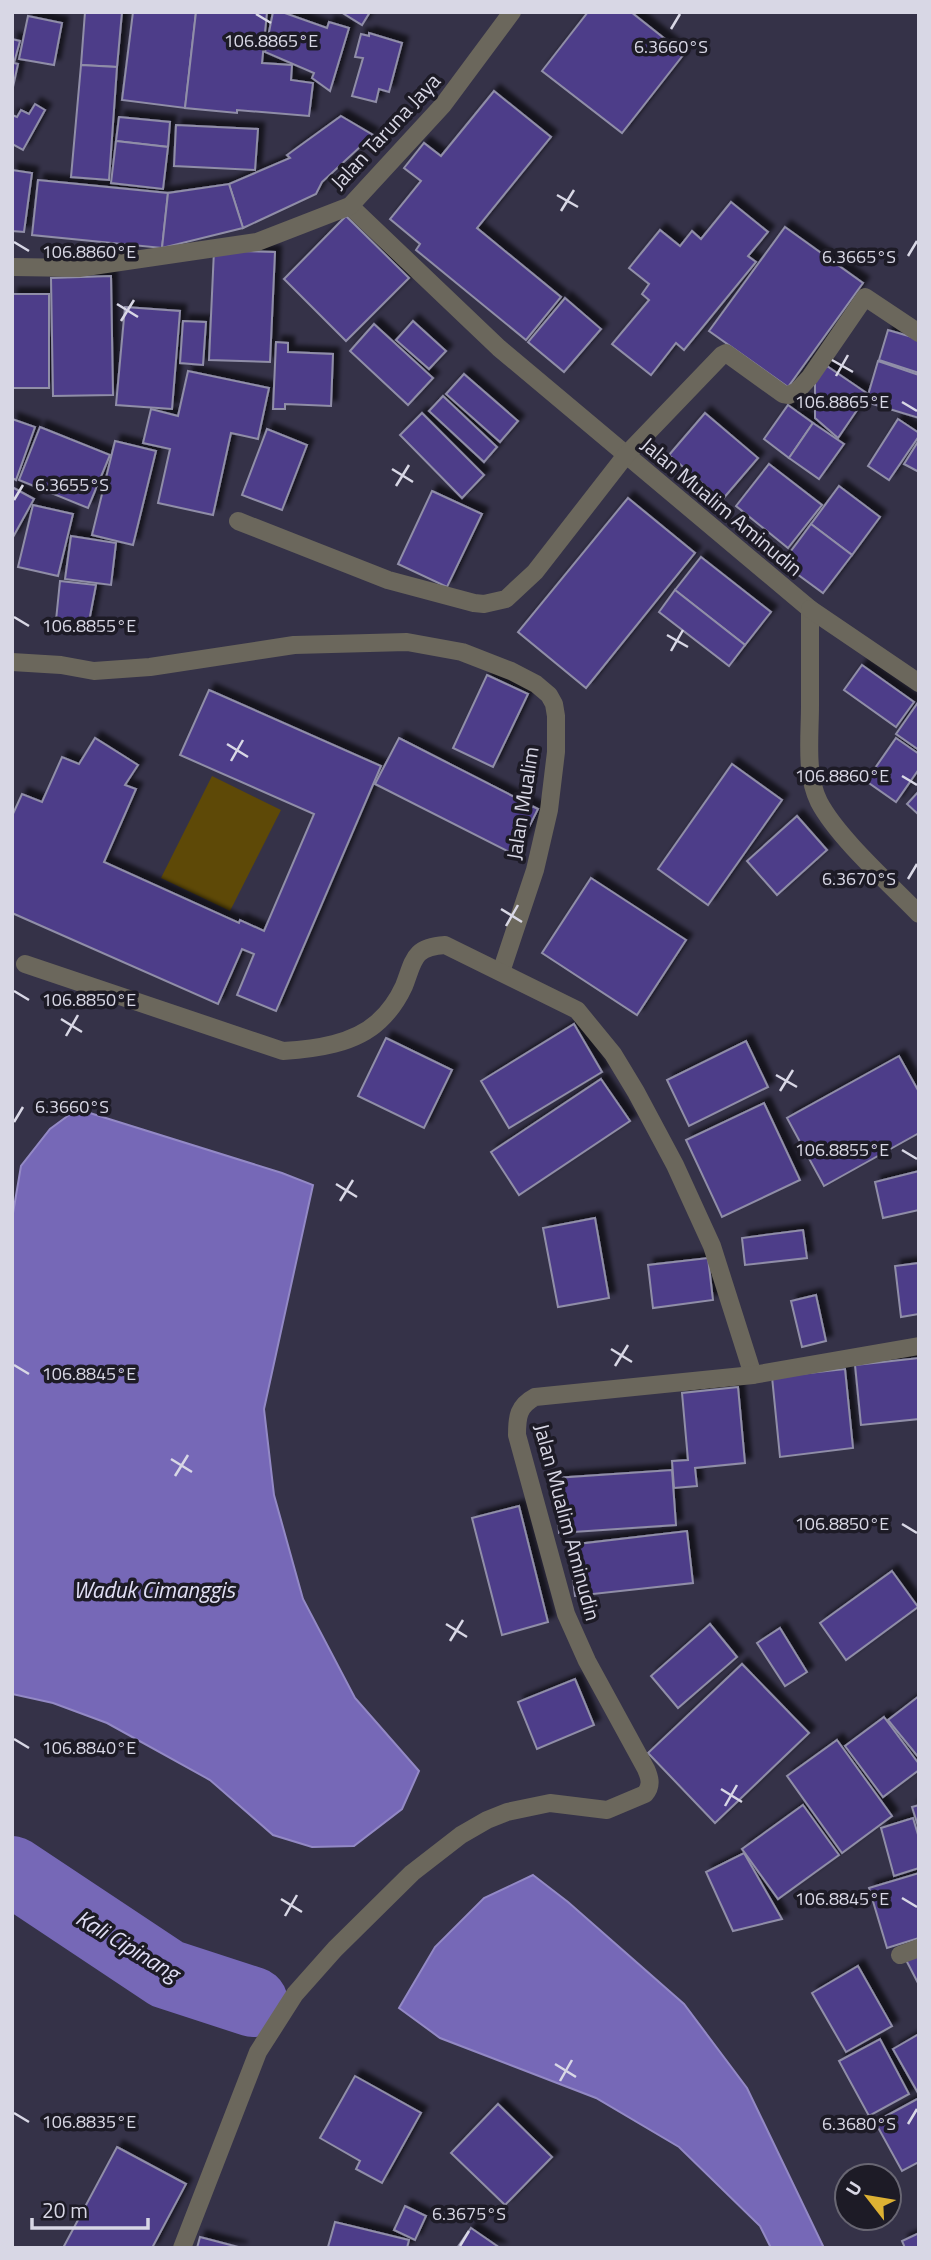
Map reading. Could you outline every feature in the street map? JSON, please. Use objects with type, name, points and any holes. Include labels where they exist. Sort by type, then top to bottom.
[{"type":"street","name":"Jalan Taruna Jaya","points":[[12,267],[79,268],[257,242],[351,206],[443,105],[512,12]]},
{"type":"street","name":"Jalan Mualim Aminudin","points":[[351,206],[499,348],[810,610],[919,683]]},
{"type":"street","points":[[238,521],[388,580],[474,603],[495,603],[506,599],[535,572],[626,455],[723,354],[786,395],[797,391],[810,377],[865,297],[919,333]]},
{"type":"street","points":[[810,610],[810,750],[818,800],[827,815],[855,847],[919,914]]},
{"type":"street","name":"Jalan Mualim","points":[[12,662],[61,665],[94,671],[150,667],[295,645],[407,642],[462,652],[536,684],[549,695],[554,704],[556,752],[549,810],[507,975]]},
{"type":"street","points":[[25,964],[283,1051],[309,1050],[333,1045],[378,1023],[398,996],[414,958],[424,949],[445,944],[577,1010],[619,1064],[654,1126],[712,1246],[753,1375]]},
{"type":"street","name":"Jalan Mualim Aminudin","points":[[182,2248],[258,2052],[295,1994],[335,1949],[412,1873],[461,1835],[507,1812],[550,1803],[607,1810],[645,1794],[650,1787],[646,1769],[587,1661],[566,1614],[517,1434],[520,1408],[535,1397],[753,1375],[919,1346]]},
{"type":"street","points":[[900,1955],[919,1948]]},
{"type":"shaded area","points":[[212,776],[281,810],[230,911],[161,878]]},
{"type":"water","name":"Waduk Cimanggis","points":[[77,1109],[313,1185],[264,1409],[274,1495],[303,1599],[355,1698],[419,1771],[402,1809],[354,1846],[312,1847],[273,1835],[210,1780],[107,1723],[53,1703],[12,1694],[12,1219],[21,1166],[50,1129]]},
{"type":"water","points":[[533,1875],[568,1902],[684,2004],[747,2088],[824,2248],[771,2248],[760,2226],[679,2147],[596,2098],[440,2038],[399,2008],[435,1947],[484,1898]]},
{"type":"building","points":[[85,12],[122,12],[117,67],[81,65]]},
{"type":"building","points":[[133,12],[196,12],[185,108],[122,100]]},
{"type":"building","points":[[196,12],[267,12],[262,63],[292,65],[291,80],[313,83],[309,116],[185,108]]},
{"type":"building","points":[[273,12],[282,12],[327,28],[329,22],[349,28],[330,91],[312,78],[314,73],[265,52]]},
{"type":"building","points":[[341,12],[370,12],[362,25]]},
{"type":"building","points":[[588,12],[631,12],[684,54],[622,133],[542,71]]},
{"type":"building","points":[[28,16],[62,23],[54,65],[19,59]]},
{"type":"building","points":[[369,33],[402,43],[389,92],[379,89],[376,102],[352,96],[363,58],[355,57],[361,34],[369,36]]},
{"type":"building","points":[[12,39],[20,41],[14,63],[18,64],[13,87]]},
{"type":"building","points":[[81,65],[117,67],[109,180],[71,177]]},
{"type":"building","points":[[494,91],[551,137],[477,228],[561,297],[526,340],[416,250],[420,244],[390,219],[421,181],[404,168],[424,143],[441,156]]},
{"type":"building","points":[[35,104],[45,110],[23,150],[12,144],[12,115],[17,117],[21,110],[29,114]]},
{"type":"building","points":[[341,116],[373,135],[322,182],[316,194],[243,228],[229,184],[290,158],[287,155]]},
{"type":"building","points":[[119,117],[170,122],[168,147],[116,141]]},
{"type":"building","points":[[176,125],[258,129],[255,170],[174,166]]},
{"type":"building","points":[[116,141],[168,147],[163,189],[111,183]]},
{"type":"building","points":[[12,170],[32,173],[24,232],[12,231]]},
{"type":"building","points":[[38,180],[168,193],[162,248],[32,235]]},
{"type":"building","points":[[229,184],[243,228],[162,248],[168,193]]},
{"type":"building","points":[[731,202],[768,232],[748,256],[756,262],[684,350],[676,343],[651,375],[612,344],[649,300],[642,294],[649,284],[629,268],[660,230],[680,246],[692,231],[701,239]]},
{"type":"building","points":[[346,216],[409,278],[346,341],[284,279]]},
{"type":"building","points":[[785,227],[863,283],[788,387],[709,331]]},
{"type":"building","points":[[214,250],[275,252],[270,362],[209,360]]},
{"type":"building","points":[[111,276],[113,395],[53,396],[51,278]]},
{"type":"building","points":[[12,294],[49,294],[49,388],[12,388]]},
{"type":"building","points":[[565,298],[601,329],[564,372],[528,342]]},
{"type":"building","points":[[125,307],[180,311],[172,409],[116,405]]},
{"type":"building","points":[[183,321],[206,322],[203,365],[180,363]]},
{"type":"building","points":[[413,321],[446,351],[429,369],[396,340]]},
{"type":"building","points":[[374,324],[433,378],[408,405],[350,351]]},
{"type":"building","points":[[888,330],[919,339],[919,373],[879,360]]},
{"type":"building","points":[[276,342],[288,343],[288,352],[333,354],[331,406],[285,404],[285,409],[273,409]]},
{"type":"building","points":[[878,361],[919,375],[919,418],[866,402]]},
{"type":"building","points":[[824,364],[868,394],[838,438],[815,418],[815,381]]},
{"type":"building","points":[[188,371],[269,388],[258,439],[231,433],[213,515],[158,503],[170,449],[143,443],[151,409],[178,416]]},
{"type":"building","points":[[464,374],[518,421],[500,442],[446,394]]},
{"type":"building","points":[[443,396],[497,447],[484,462],[429,411]]},
{"type":"building","points":[[788,405],[813,423],[789,458],[764,439]]},
{"type":"building","points":[[422,413],[484,475],[462,498],[400,435]]},
{"type":"building","points":[[705,413],[758,458],[722,500],[669,455]]},
{"type":"building","points":[[12,419],[35,427],[16,480],[12,478]]},
{"type":"building","points":[[898,419],[919,433],[919,436],[889,480],[868,466]]},
{"type":"building","points":[[813,423],[844,444],[819,479],[789,458]]},
{"type":"building","points":[[40,427],[110,455],[88,508],[19,480]]},
{"type":"building","points":[[267,429],[307,445],[282,510],[242,495]]},
{"type":"building","points":[[919,440],[919,472],[904,464]]},
{"type":"building","points":[[115,441],[156,451],[133,545],[92,535]]},
{"type":"building","points":[[769,464],[822,505],[788,548],[736,506]]},
{"type":"building","points":[[839,486],[880,517],[852,555],[811,524]]},
{"type":"building","points":[[12,487],[34,499],[12,539]]},
{"type":"building","points":[[432,491],[482,514],[447,587],[398,564]]},
{"type":"building","points":[[628,498],[695,553],[586,688],[518,632]]},
{"type":"building","points":[[33,505],[73,514],[58,576],[18,567]]},
{"type":"building","points":[[811,524],[852,555],[823,593],[782,563]]},
{"type":"building","points":[[71,536],[116,543],[111,585],[65,579]]},
{"type":"building","points":[[701,557],[771,612],[745,645],[675,590]]},
{"type":"building","points":[[60,581],[96,585],[87,632],[55,630]]},
{"type":"building","points":[[675,590],[745,645],[729,666],[659,612]]},
{"type":"building","points":[[862,665],[914,702],[896,727],[844,690]]},
{"type":"building","points":[[487,675],[528,694],[493,767],[453,748]]},
{"type":"building","points":[[209,690],[381,766],[276,1011],[237,995],[254,954],[242,949],[218,1004],[12,913],[12,816],[22,794],[42,802],[62,757],[79,764],[95,738],[138,765],[125,785],[136,789],[104,862],[239,923],[240,920],[264,931],[314,814],[180,755]]},
{"type":"building","points":[[919,701],[919,750],[896,734]]},
{"type":"building","points":[[399,738],[538,809],[515,855],[375,784]]},
{"type":"building","points":[[896,738],[919,754],[919,769],[896,802],[866,781]]},
{"type":"building","points":[[732,764],[782,800],[708,905],[658,869]]},
{"type":"building","points":[[919,791],[919,815],[907,804]]},
{"type":"building","points":[[797,816],[827,850],[777,895],[747,861]]},
{"type":"building","points":[[591,878],[686,940],[637,1015],[542,953]]},
{"type":"building","points":[[574,1024],[602,1072],[509,1128],[481,1081]]},
{"type":"building","points":[[386,1038],[452,1070],[424,1128],[358,1096]]},
{"type":"building","points":[[746,1041],[768,1087],[689,1126],[667,1080]]},
{"type":"building","points":[[899,1056],[919,1092],[919,1133],[824,1186],[787,1118]]},
{"type":"building","points":[[601,1079],[630,1121],[519,1195],[491,1152]]},
{"type":"building","points":[[764,1103],[800,1180],[722,1217],[686,1140]]},
{"type":"building","points":[[919,1171],[919,1210],[883,1218],[875,1182]]},
{"type":"building","points":[[595,1218],[609,1298],[558,1307],[543,1228]]},
{"type":"building","points":[[803,1230],[807,1258],[745,1265],[742,1238]]},
{"type":"building","points":[[708,1258],[713,1300],[653,1308],[648,1265]]},
{"type":"building","points":[[919,1263],[919,1314],[901,1317],[895,1266]]},
{"type":"building","points":[[816,1295],[826,1341],[802,1347],[791,1301]]},
{"type":"building","points":[[919,1358],[919,1419],[861,1425],[855,1365]]},
{"type":"building","points":[[845,1369],[853,1448],[780,1457],[772,1377]]},
{"type":"building","points":[[738,1387],[745,1463],[695,1468],[697,1486],[674,1488],[672,1461],[688,1460],[682,1393]]},
{"type":"building","points":[[672,1470],[676,1525],[559,1533],[555,1478]]},
{"type":"building","points":[[519,1506],[548,1622],[502,1635],[472,1518]]},
{"type":"building","points":[[687,1531],[693,1583],[575,1596],[569,1545]]},
{"type":"building","points":[[892,1571],[918,1607],[846,1660],[820,1623]]},
{"type":"building","points":[[710,1624],[737,1657],[678,1708],[651,1676]]},
{"type":"building","points":[[780,1628],[807,1672],[785,1686],[757,1643]]},
{"type":"building","points":[[742,1664],[809,1733],[715,1823],[648,1753]]},
{"type":"building","points":[[575,1679],[594,1725],[537,1749],[518,1702]]},
{"type":"building","points":[[919,1696],[919,1758],[888,1720]]},
{"type":"building","points":[[884,1717],[919,1764],[919,1770],[883,1797],[845,1746]]},
{"type":"building","points":[[837,1740],[892,1816],[842,1853],[787,1776]]},
{"type":"building","points":[[803,1805],[839,1855],[778,1899],[742,1849]]},
{"type":"building","points":[[919,1805],[919,1829],[912,1807]]},
{"type":"building","points":[[913,1818],[919,1838],[919,1868],[894,1876],[881,1828]]},
{"type":"building","points":[[744,1853],[782,1919],[733,1931],[706,1872]]},
{"type":"building","points":[[919,1873],[919,1938],[887,1948],[869,1888]]},
{"type":"building","points":[[919,1954],[919,1985],[906,1960]]},
{"type":"building","points":[[858,1966],[892,2026],[846,2052],[812,1993]]},
{"type":"building","points":[[919,2034],[919,2092],[918,2093],[893,2049]]},
{"type":"building","points":[[880,2039],[909,2094],[869,2116],[839,2061]]},
{"type":"building","points":[[355,2076],[421,2113],[382,2183],[356,2169],[360,2161],[320,2138]]},
{"type":"building","points":[[919,2098],[919,2162],[903,2170],[903,2162],[897,2162],[875,2122]]},
{"type":"building","points":[[498,2104],[552,2157],[505,2205],[451,2153]]},
{"type":"building","points":[[117,2147],[186,2184],[152,2248],[63,2248]]},
{"type":"building","points":[[405,2206],[426,2216],[415,2240],[394,2230]]},
{"type":"building","points":[[335,2222],[409,2240],[407,2248],[328,2247]]},
{"type":"building","points":[[471,2228],[500,2248],[457,2248]]},
{"type":"building","points":[[919,2233],[919,2248],[905,2248],[902,2241]]},
{"type":"building","points":[[200,2237],[242,2248],[197,2248]]},
{"type":"waterway","name":"Kali Cipinang","points":[[12,1871],[167,1974],[253,2002]]}]
